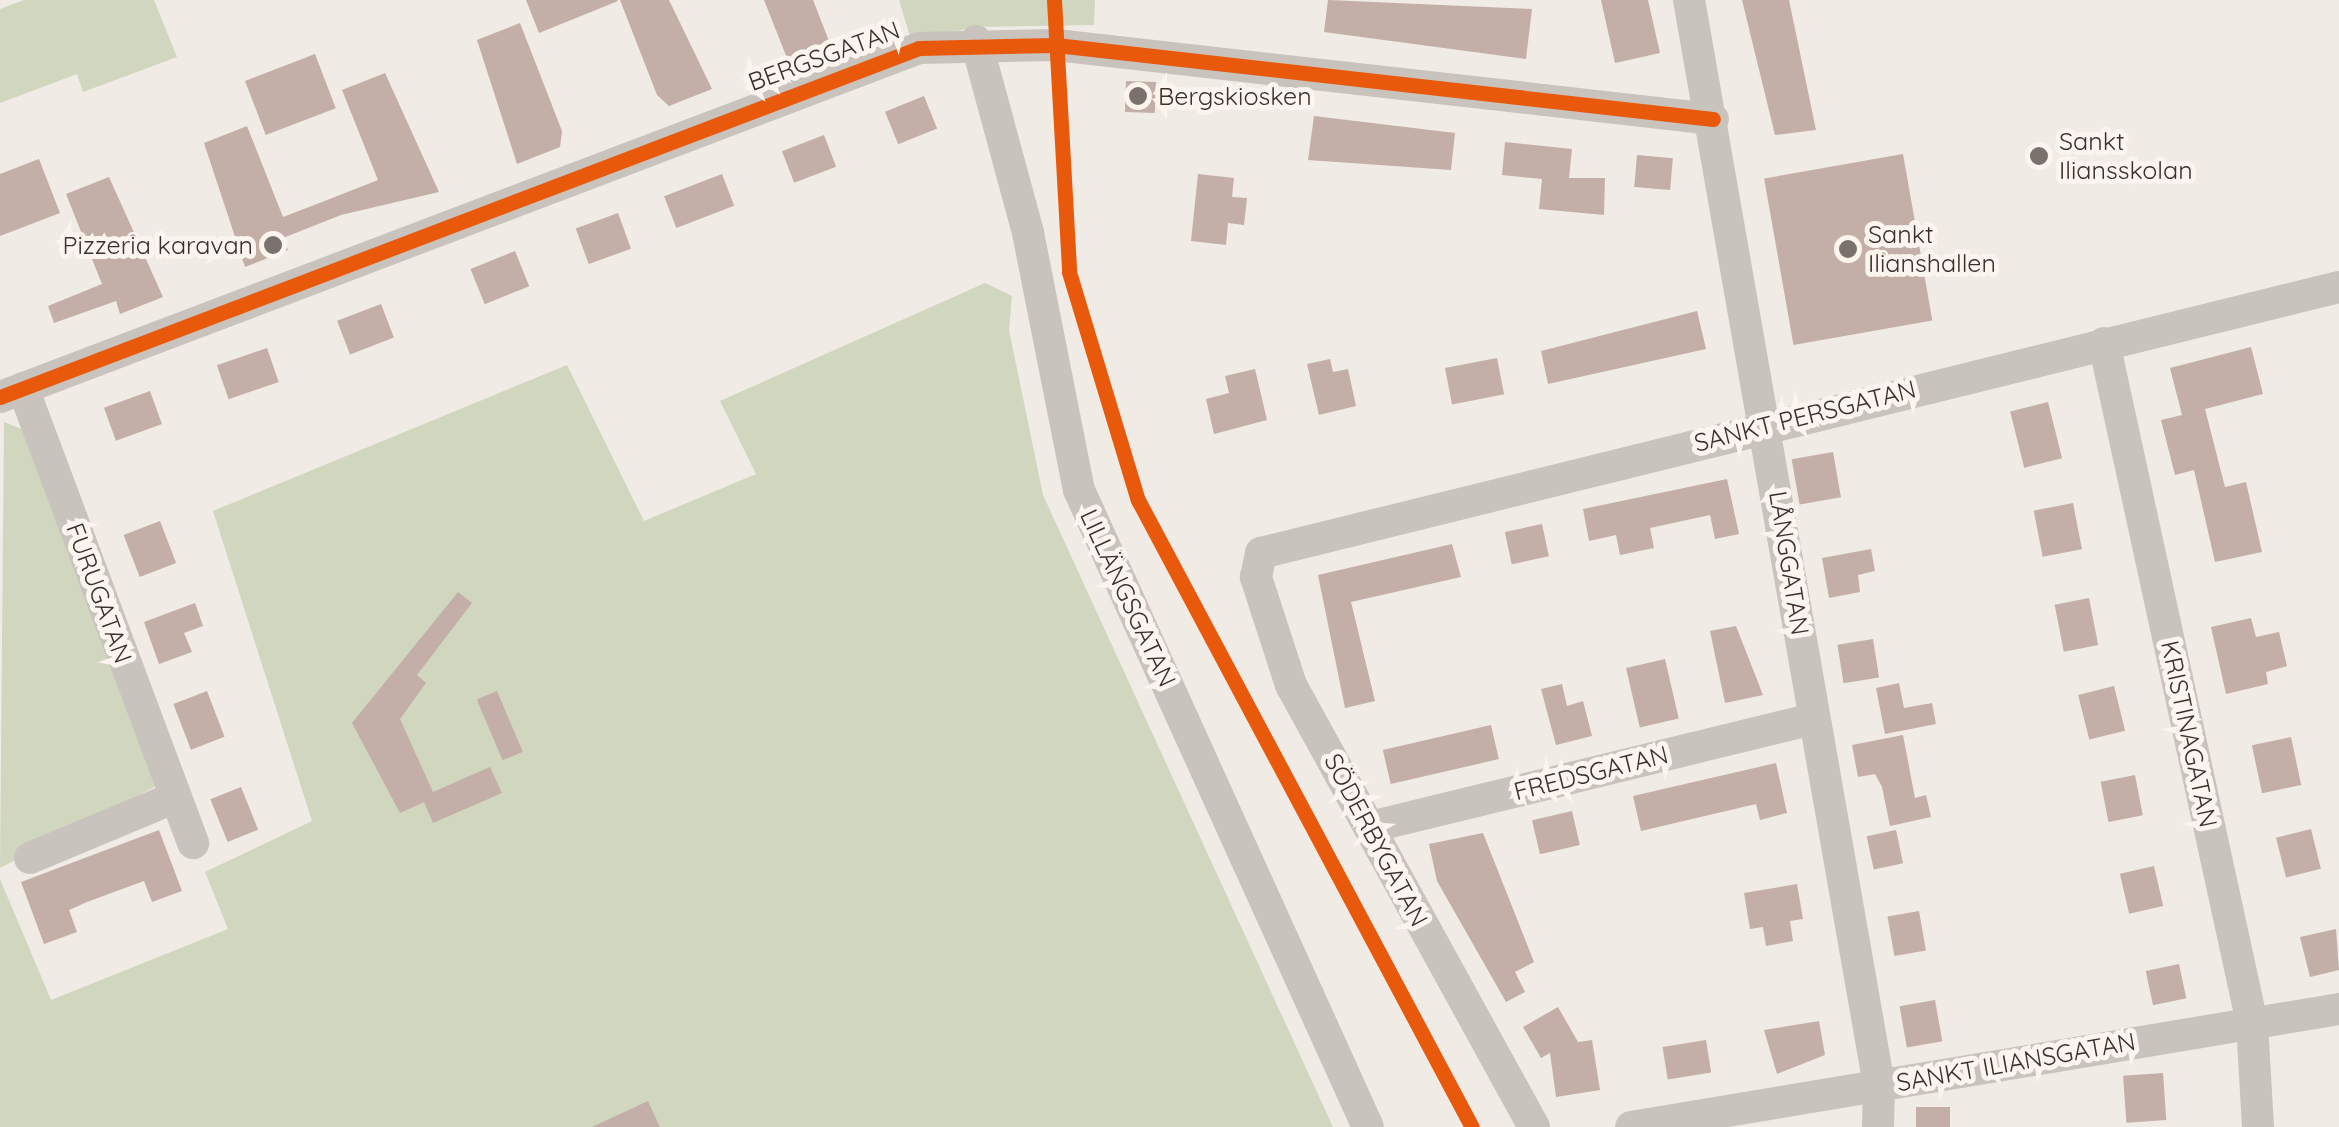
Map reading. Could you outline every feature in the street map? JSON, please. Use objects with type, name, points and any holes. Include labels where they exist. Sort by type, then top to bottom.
[{"type":"street","name":"LÅNGGATAN","points":[[1689,0],[1714,118],[1813,719],[1879,1085],[1878,1127]]},
{"type":"street","name":"BERGSGATAN","points":[[12,393],[848,73],[976,41],[1714,118]]},
{"type":"street","name":"LILLÄNGSGATAN","points":[[976,41],[1028,233],[1078,490],[1368,1127]]},
{"type":"street","name":"SANKT PERSGATAN","points":[[1271,546],[2339,287]]},
{"type":"street","name":"KRISTINAGATAN","points":[[2104,344],[2252,1023],[2258,1127]]},
{"type":"street","name":"FURUGATAN","points":[[12,393],[193,844]]},
{"type":"street","name":"SÖDERBYGATAN","points":[[1271,546],[1256,577],[1291,685],[1534,1127]]},
{"type":"street","name":"FREDSGATAN","points":[[1370,827],[1813,719]]},
{"type":"street","points":[[30,858],[176,797]]},
{"type":"street","name":"SANKT ILIANSGATAN","points":[[1696,1122],[1879,1085],[2339,1009]]},
{"type":"street","points":[[1632,1127],[1696,1122]]},
{"type":"green space","points":[[24,0],[154,0],[177,57],[83,92],[77,74],[0,103],[0,9]]},
{"type":"green space","points":[[899,0],[1095,0],[1094,25],[973,27],[912,43]]},
{"type":"green space","points":[[985,283],[1012,296],[1009,330],[1043,495],[1333,1127],[0,1127],[0,879],[51,1000],[228,929],[205,872],[312,821],[213,511],[567,365],[644,521],[756,474],[720,401]]},
{"type":"green space","points":[[4,422],[24,430],[162,783],[0,868]]},
{"type":"building","points":[[526,0],[617,0],[618,1],[539,33]]},
{"type":"building","points":[[620,0],[669,0],[712,89],[669,106],[657,95]]},
{"type":"building","points":[[764,0],[813,0],[829,41],[787,58]]},
{"type":"building","points":[[1328,0],[1532,9],[1526,59],[1324,32]]},
{"type":"building","points":[[1601,0],[1648,0],[1660,53],[1615,63]]},
{"type":"building","points":[[1742,0],[1789,0],[1816,130],[1775,135]]},
{"type":"building","points":[[520,23],[562,131],[560,147],[517,164],[477,40]]},
{"type":"building","points":[[315,54],[336,108],[266,135],[245,81]]},
{"type":"building","points":[[385,73],[439,192],[341,215],[283,238],[288,250],[245,267],[204,143],[247,126],[283,217],[322,202],[378,180],[342,90]]},
{"type":"building","points":[[1126,81],[1156,82],[1155,113],[1125,112]]},
{"type":"building","points":[[924,96],[937,128],[898,144],[885,112]]},
{"type":"building","points":[[1314,116],[1455,133],[1451,170],[1308,160]]},
{"type":"building","points":[[824,135],[836,167],[794,183],[782,151]]},
{"type":"building","points":[[1505,142],[1572,149],[1569,178],[1605,178],[1604,215],[1539,209],[1542,179],[1502,175]]},
{"type":"building","name":"Sankt Ilianshallen","points":[[1903,154],[1932,320],[1793,345],[1764,178]]},
{"type":"building","points":[[1637,155],[1673,158],[1670,190],[1634,187]]},
{"type":"building","points":[[39,159],[60,213],[0,236],[0,174]]},
{"type":"building","points":[[722,174],[734,206],[676,228],[664,196]]},
{"type":"building","points":[[1198,174],[1234,178],[1232,197],[1247,198],[1244,225],[1228,223],[1226,245],[1191,241]]},
{"type":"building","points":[[109,177],[163,297],[120,314],[116,301],[54,323],[48,306],[102,284],[66,194]]},
{"type":"building","points":[[618,213],[631,249],[589,264],[576,228]]},
{"type":"building","points":[[515,251],[529,286],[485,304],[470,269]]},
{"type":"building","points":[[381,304],[394,338],[350,354],[337,321]]},
{"type":"building","points":[[1697,311],[1706,349],[1548,384],[1541,351]]},
{"type":"building","points":[[2251,347],[2263,394],[2205,409],[2225,487],[2246,482],[2262,552],[2215,562],[2194,470],[2175,475],[2161,420],[2182,415],[2170,368]]},
{"type":"building","points":[[267,348],[279,382],[229,399],[217,365]]},
{"type":"building","points":[[1497,358],[1504,394],[1452,404],[1445,368]]},
{"type":"building","points":[[1330,359],[1333,372],[1348,369],[1356,406],[1319,415],[1307,364]]},
{"type":"building","points":[[1255,369],[1267,420],[1214,434],[1206,399],[1229,393],[1225,376]]},
{"type":"building","points":[[150,391],[162,424],[116,441],[104,408]]},
{"type":"building","points":[[2048,402],[2062,458],[2024,468],[2010,411]]},
{"type":"building","points":[[1833,452],[1841,497],[1800,505],[1792,459]]},
{"type":"building","points":[[1727,479],[1739,534],[1715,539],[1710,515],[1650,528],[1654,548],[1620,555],[1616,535],[1589,541],[1583,509]]},
{"type":"building","points":[[2073,503],[2082,549],[2043,557],[2034,511]]},
{"type":"building","points":[[160,521],[176,563],[140,577],[124,535]]},
{"type":"building","points":[[1542,524],[1549,556],[1512,564],[1505,532]]},
{"type":"building","points":[[1452,544],[1461,577],[1351,602],[1375,701],[1345,708],[1318,575]]},
{"type":"building","points":[[1871,549],[1875,571],[1858,575],[1860,592],[1829,598],[1822,558]]},
{"type":"building","points":[[458,592],[472,603],[417,675],[426,683],[400,719],[433,792],[490,767],[502,793],[433,823],[424,802],[400,813],[352,723]]},
{"type":"building","points":[[2089,598],[2098,645],[2064,652],[2055,605]]},
{"type":"building","points":[[195,603],[203,626],[184,633],[192,652],[159,664],[144,622]]},
{"type":"building","points":[[2251,618],[2256,637],[2279,632],[2287,666],[2266,672],[2268,684],[2226,694],[2211,627]]},
{"type":"building","points":[[1736,626],[1763,695],[1725,703],[1710,631]]},
{"type":"building","points":[[1873,639],[1879,678],[1844,683],[1837,645]]},
{"type":"building","points":[[1665,659],[1679,718],[1640,727],[1626,668]]},
{"type":"building","points":[[1899,683],[1904,708],[1932,703],[1936,724],[1885,734],[1876,688]]},
{"type":"building","points":[[1562,684],[1567,706],[1583,701],[1592,736],[1556,745],[1541,689]]},
{"type":"building","points":[[2114,686],[2125,731],[2089,740],[2078,695]]},
{"type":"building","points":[[207,691],[225,737],[191,750],[173,704]]},
{"type":"building","points":[[497,691],[523,752],[503,760],[477,700]]},
{"type":"building","points":[[1491,725],[1499,759],[1391,784],[1383,750]]},
{"type":"building","points":[[1903,735],[1915,798],[1926,795],[1931,817],[1890,826],[1882,787],[1875,774],[1858,777],[1852,745]]},
{"type":"building","points":[[2291,737],[2301,785],[2262,793],[2252,745]]},
{"type":"building","points":[[1776,763],[1787,813],[1760,820],[1756,804],[1641,831],[1633,796]]},
{"type":"building","points":[[2135,775],[2143,815],[2108,822],[2101,782]]},
{"type":"building","points":[[241,787],[258,830],[228,842],[210,799]]},
{"type":"building","points":[[1572,811],[1580,845],[1540,854],[1532,820]]},
{"type":"building","points":[[2311,829],[2321,869],[2286,877],[2276,838]]},
{"type":"building","points":[[159,830],[182,891],[152,902],[144,881],[87,902],[69,910],[77,932],[44,944],[21,882]]},
{"type":"building","points":[[1896,830],[1903,863],[1874,869],[1867,836]]},
{"type":"building","points":[[1483,833],[1534,962],[1515,972],[1525,992],[1506,1002],[1437,881],[1429,844]]},
{"type":"building","points":[[2154,866],[2163,906],[2129,914],[2120,874]]},
{"type":"building","points":[[1797,884],[1803,919],[1790,921],[1793,941],[1766,946],[1763,927],[1750,929],[1744,893]]},
{"type":"building","points":[[1919,911],[1926,950],[1894,956],[1887,917]]},
{"type":"building","points":[[2336,929],[2339,970],[2310,977],[2300,937]]},
{"type":"building","points":[[2179,964],[2186,998],[2153,1005],[2146,971]]},
{"type":"building","points":[[1935,1000],[1942,1041],[1907,1048],[1900,1006]]},
{"type":"building","points":[[1558,1007],[1578,1042],[1592,1040],[1600,1090],[1556,1097],[1550,1053],[1541,1058],[1523,1027]]},
{"type":"building","points":[[1819,1021],[1825,1055],[1777,1074],[1764,1030]]},
{"type":"building","points":[[1706,1040],[1711,1073],[1668,1079],[1663,1047]]},
{"type":"building","points":[[2163,1073],[2166,1120],[2126,1123],[2123,1076]]},
{"type":"building","points":[[648,1101],[660,1127],[592,1127]]},
{"type":"building","points":[[1916,1107],[1950,1107],[1950,1127],[1916,1127]]},
{"type":"cycle path","points":[[1054,0],[1069,272],[1138,500],[1472,1127]]},
{"type":"cycle path","points":[[0,397],[919,48],[1056,45],[1713,119]]},
{"type":"place","name":"Bergskiosken","points":[[1138,96]]},
{"type":"place","name":"Sankt Iliansskolan","points":[[2039,156]]},
{"type":"place","name":"Pizzeria karavan","points":[[273,245]]},
{"type":"place","name":"Sankt Ilianshallen","points":[[1848,249]]}]
